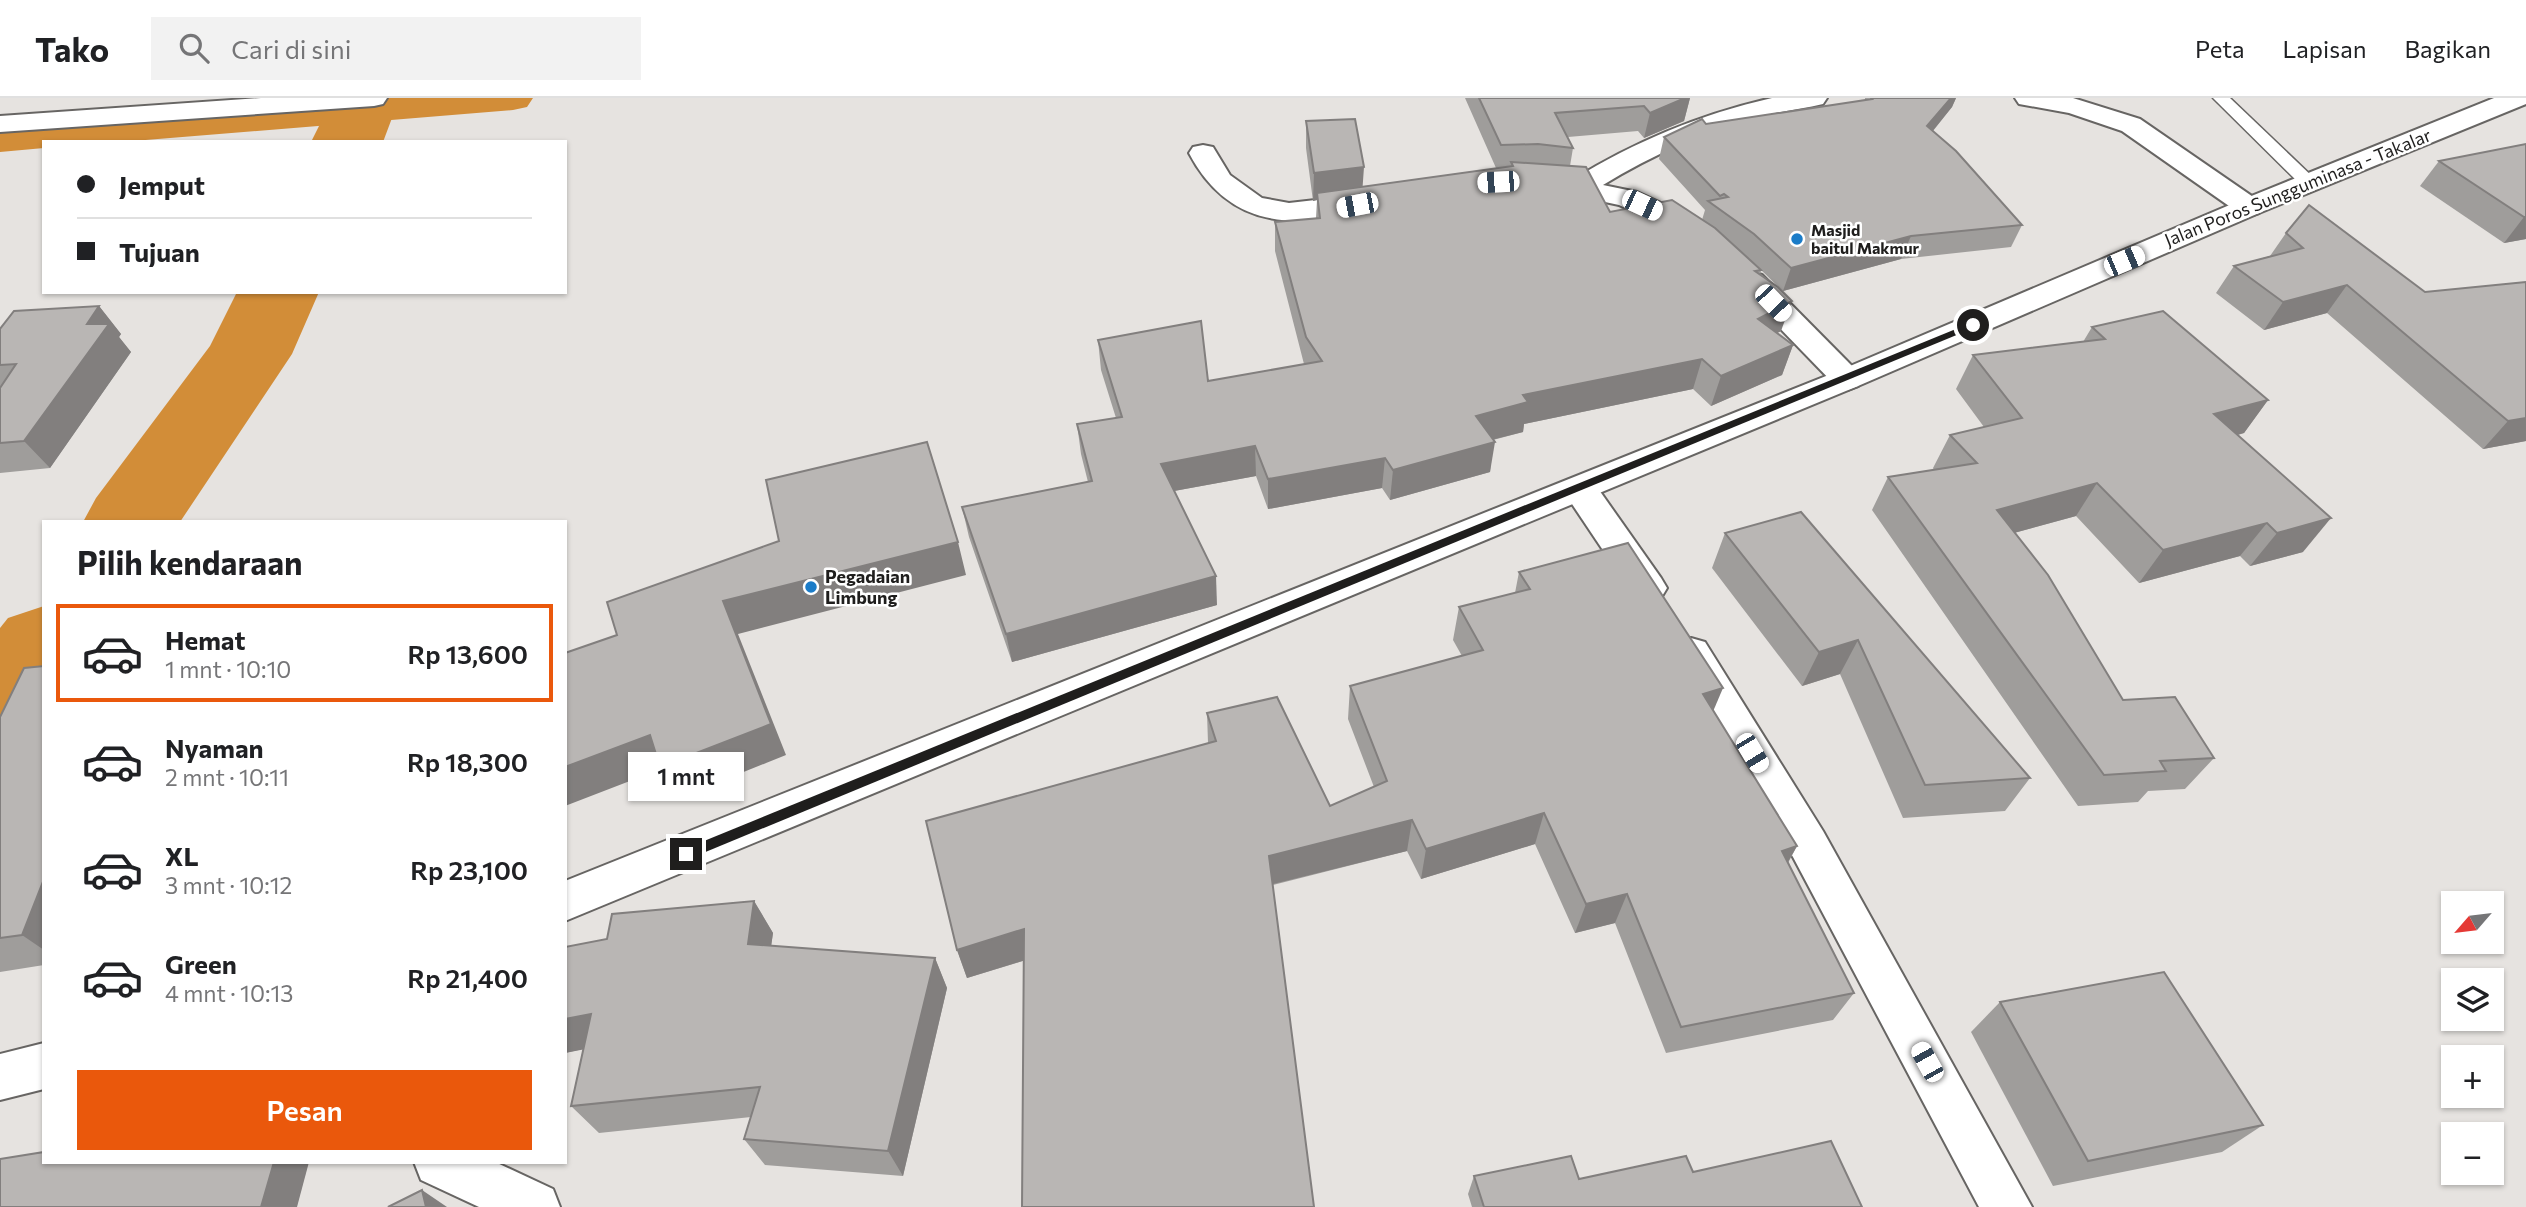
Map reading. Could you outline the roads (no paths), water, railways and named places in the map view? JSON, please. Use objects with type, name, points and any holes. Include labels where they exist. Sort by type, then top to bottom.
[{"type":"main road","points":[[0,124],[374,98]]},
{"type":"main road","points":[[1581,186],[1638,152],[1718,121],[1774,105],[1814,98]]},
{"type":"main road","points":[[2028,98],[2074,106],[2131,125],[2249,207]]},
{"type":"main road","name":"Jalan Poros Sungguminasa - Takalar","points":[[567,900],[1580,489],[1847,379],[2249,207],[2517,98]]},
{"type":"main road","points":[[1203,153],[1219,181],[1242,200],[1279,212],[1309,214],[1399,197]]},
{"type":"main road","points":[[1515,181],[1540,180],[1581,186],[1627,198],[1686,225],[1727,256],[1847,379]]},
{"type":"main road","points":[[1580,489],[1684,640],[1808,844],[2007,1207]]},
{"type":"main road","points":[[0,1077],[42,1066]]},
{"type":"main road","points":[[443,1164],[535,1207]]},
{"type":"lane","points":[[2221,98],[2309,184]]},
{"type":"waterway","points":[[0,139],[513,98]]},
{"type":"waterway","points":[[348,140],[360,110]]},
{"type":"waterway","points":[[131,520],[249,354],[277,294]]},
{"type":"waterway","points":[[0,709],[42,649]]},
{"type":"place","name":"Masjid baitul Makmur","points":[[1797,239]]},
{"type":"place","name":"Pegadaian Limbung","points":[[811,587]]}]
